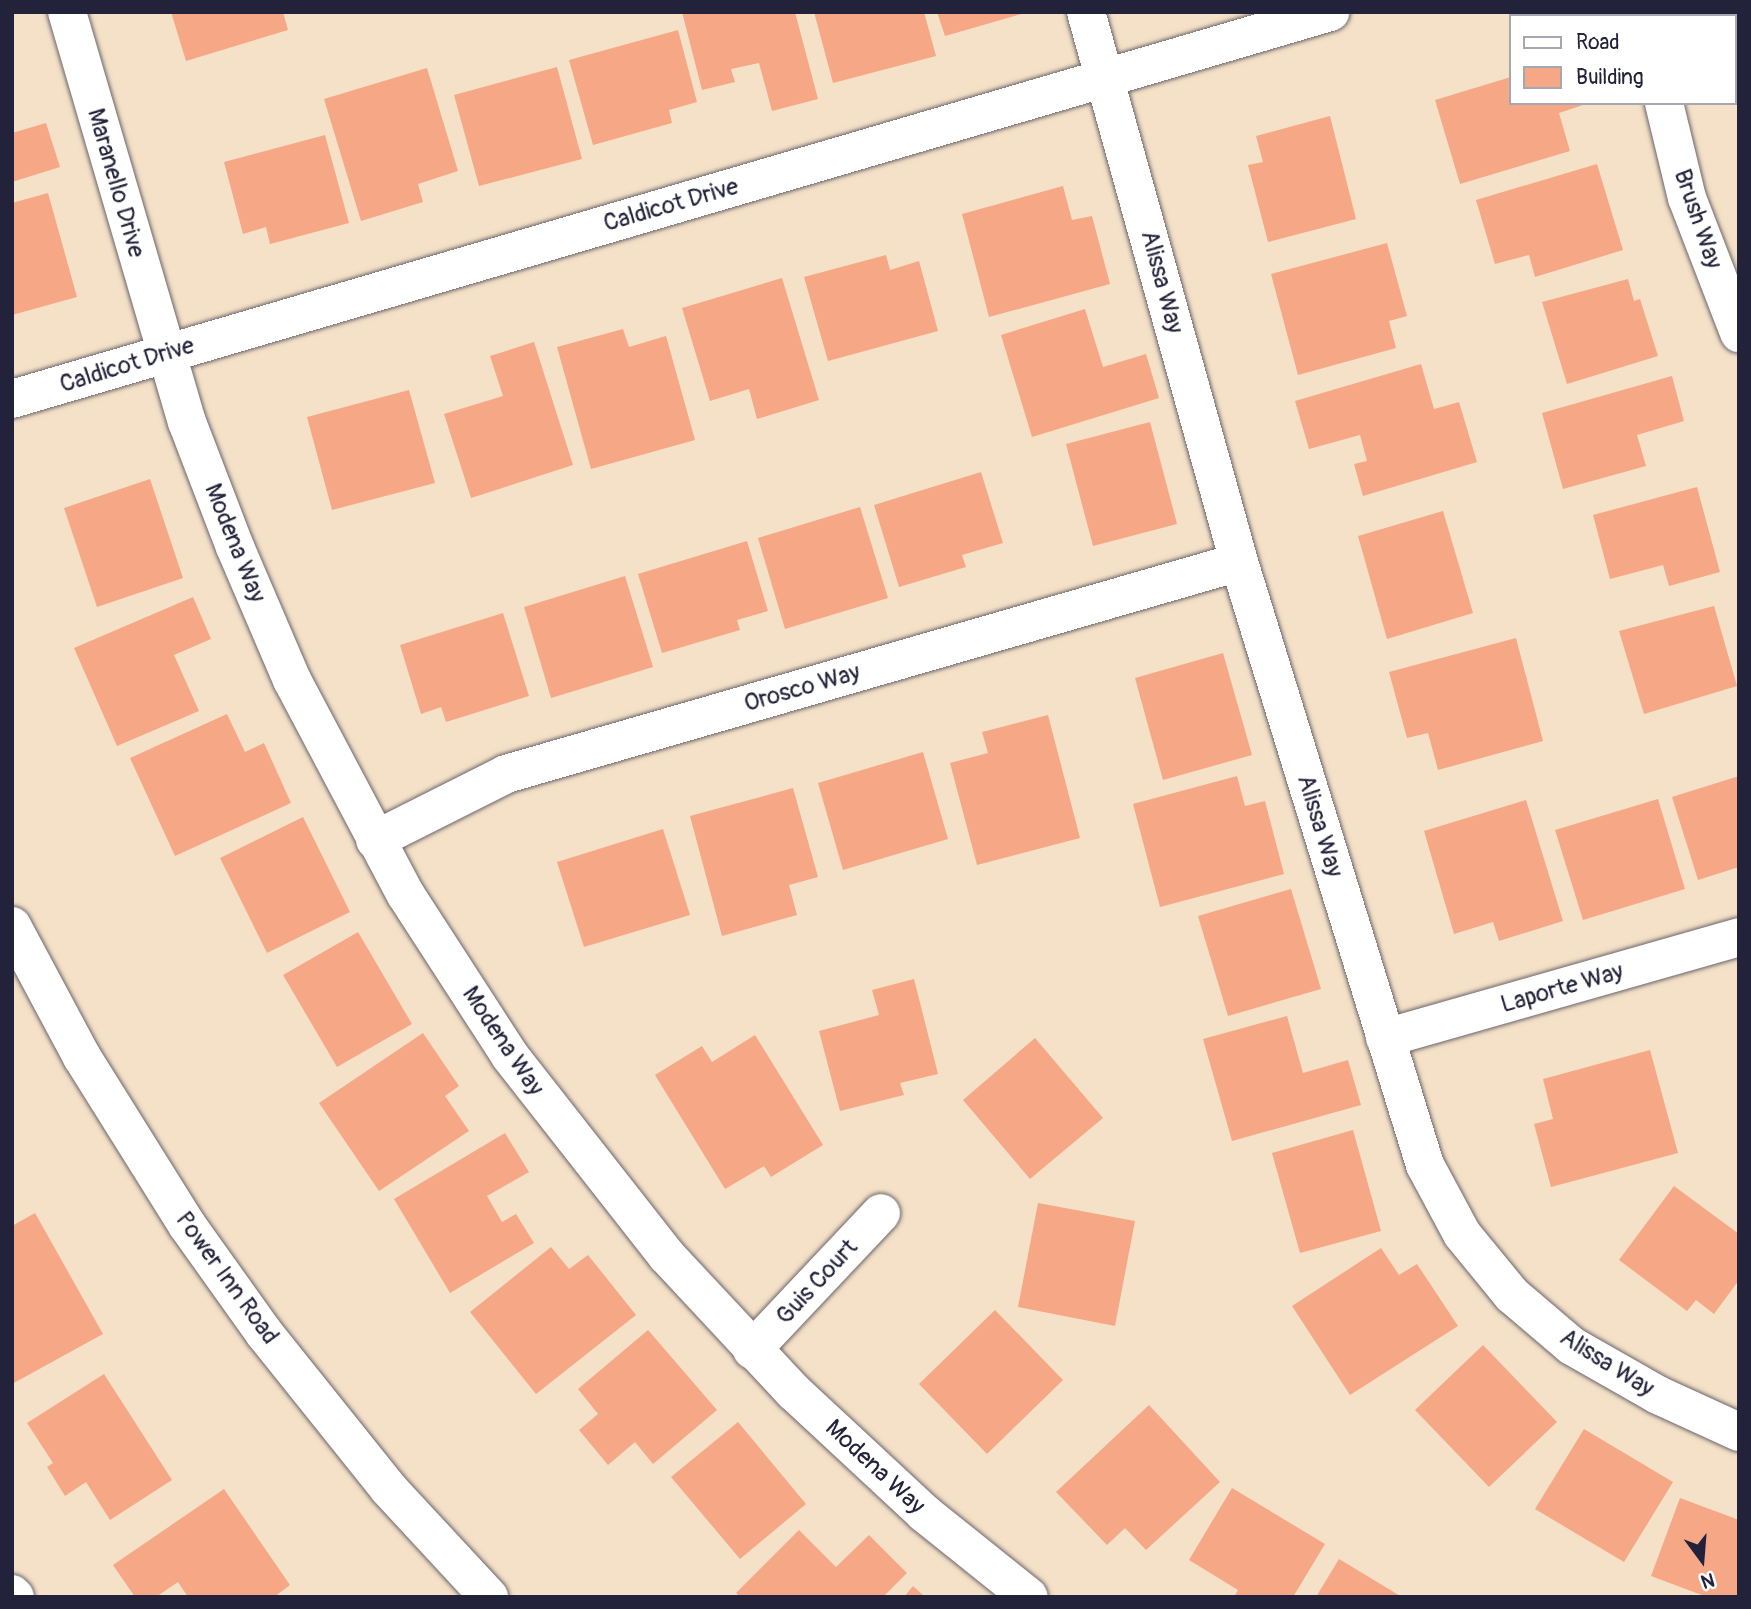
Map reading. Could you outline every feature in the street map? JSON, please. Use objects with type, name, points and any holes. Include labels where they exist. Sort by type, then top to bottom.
[{"type":"street","name":"Maranello Drive","points":[[66,12],[166,353]]},
{"type":"street","name":"Alissa Way","points":[[1086,12],[1239,562],[1425,1165],[1462,1234],[1512,1295],[1572,1346],[1658,1395],[1739,1432]]},
{"type":"street","name":"Caldicot Drive","points":[[12,399],[1330,12]]},
{"type":"street","name":"Brush Way","points":[[1664,105],[1687,198],[1739,333]]},
{"type":"street","name":"Modena Way","points":[[166,353],[235,547],[292,680],[374,840],[517,1066],[667,1256],[752,1350],[924,1513],[1029,1597]]},
{"type":"street","name":"Orosco Way","points":[[374,840],[506,774],[1239,562]]},
{"type":"street","name":"Power Inn Road","points":[[12,926],[82,1057],[195,1236],[264,1333],[388,1488],[489,1597]]},
{"type":"street","name":"Laporte Way","points":[[1385,1038],[1739,937]]},
{"type":"street","name":"Guis Court","points":[[752,1350],[881,1213]]},
{"type":"building","points":[[171,12],[283,12],[288,30],[186,61]]},
{"type":"building","points":[[682,12],[795,12],[818,99],[772,111],[759,63],[731,69],[735,82],[702,90]]},
{"type":"building","points":[[814,12],[924,12],[936,56],[833,83]]},
{"type":"building","points":[[937,12],[1024,12],[1025,13],[945,36]]},
{"type":"building","points":[[678,30],[697,102],[669,110],[672,123],[593,145],[569,60]]},
{"type":"building","points":[[557,67],[582,159],[479,186],[454,95]]},
{"type":"building","points":[[427,68],[458,171],[418,184],[423,202],[361,221],[324,99]]},
{"type":"building","points":[[1510,77],[1510,105],[1583,105],[1559,113],[1570,151],[1460,184],[1435,100]]},
{"type":"building","points":[[1330,116],[1356,219],[1268,242],[1248,165],[1263,162],[1256,136]]},
{"type":"building","points":[[46,123],[60,167],[12,182],[12,133]]},
{"type":"building","points":[[325,135],[349,223],[270,244],[266,227],[243,234],[224,162]]},
{"type":"building","points":[[1597,164],[1623,250],[1535,277],[1529,255],[1495,264],[1476,200]]},
{"type":"building","points":[[1063,186],[1072,220],[1092,216],[1110,284],[989,317],[962,214]]},
{"type":"building","points":[[48,193],[77,297],[12,315],[12,203]]},
{"type":"building","points":[[1387,243],[1407,316],[1389,321],[1396,348],[1298,375],[1271,274]]},
{"type":"building","points":[[886,255],[890,270],[919,261],[938,331],[828,361],[804,277]]},
{"type":"building","points":[[782,278],[819,400],[757,419],[749,389],[710,401],[682,308]]},
{"type":"building","points":[[1628,279],[1634,301],[1640,299],[1658,356],[1567,384],[1542,302]]},
{"type":"building","points":[[1085,309],[1103,367],[1146,354],[1159,398],[1032,437],[1001,335]]},
{"type":"building","points":[[623,329],[629,347],[666,336],[695,440],[591,469],[557,347]]},
{"type":"building","points":[[534,342],[573,465],[471,498],[444,414],[503,396],[490,356]]},
{"type":"building","points":[[1421,364],[1434,409],[1459,402],[1477,462],[1363,496],[1354,464],[1367,461],[1360,435],[1309,449],[1295,401]]},
{"type":"building","points":[[1672,376],[1684,421],[1637,435],[1646,466],[1563,489],[1542,413]]},
{"type":"building","points":[[409,390],[435,483],[332,510],[307,417]]},
{"type":"building","points":[[1150,422],[1177,524],[1093,546],[1066,444]]},
{"type":"building","points":[[981,472],[1003,543],[962,555],[966,567],[899,587],[874,505]]},
{"type":"building","points":[[150,479],[183,578],[97,607],[64,508]]},
{"type":"building","points":[[1697,487],[1720,572],[1669,586],[1663,565],[1610,579],[1593,515]]},
{"type":"building","points":[[860,507],[888,598],[785,629],[758,538]]},
{"type":"building","points":[[1443,511],[1473,613],[1387,639],[1358,536]]},
{"type":"building","points":[[747,541],[768,611],[737,620],[740,630],[662,653],[638,574]]},
{"type":"building","points":[[625,576],[653,667],[551,698],[524,607]]},
{"type":"building","points":[[193,597],[211,639],[174,655],[199,711],[117,746],[74,648]]},
{"type":"building","points":[[1714,606],[1737,686],[1644,714],[1619,631]]},
{"type":"building","points":[[503,613],[529,696],[446,722],[441,707],[421,714],[400,645]]},
{"type":"building","points":[[1516,638],[1543,741],[1438,770],[1428,733],[1407,738],[1389,672]]},
{"type":"building","points":[[1223,653],[1252,755],[1163,780],[1135,678]]},
{"type":"building","points":[[227,714],[245,752],[264,743],[291,803],[175,856],[130,758]]},
{"type":"building","points":[[1048,715],[1080,838],[977,865],[950,763],[988,753],[982,732]]},
{"type":"building","points":[[923,752],[948,839],[843,870],[818,783]]},
{"type":"building","points":[[1237,776],[1245,806],[1265,801],[1284,874],[1160,907],[1133,804]]},
{"type":"building","points":[[1739,776],[1739,867],[1698,880],[1672,797]]},
{"type":"building","points":[[793,788],[818,877],[789,885],[797,915],[722,936],[690,816]]},
{"type":"building","points":[[1658,799],[1685,889],[1583,920],[1555,830]]},
{"type":"building","points":[[1526,800],[1563,921],[1499,941],[1493,922],[1454,934],[1424,831]]},
{"type":"building","points":[[303,817],[350,912],[267,953],[220,858]]},
{"type":"building","points":[[663,829],[690,915],[584,947],[557,862]]},
{"type":"building","points":[[1291,889],[1321,989],[1228,1016],[1198,916]]},
{"type":"building","points":[[358,932],[412,1024],[337,1067],[283,975]]},
{"type":"building","points":[[914,979],[938,1074],[900,1083],[904,1095],[840,1111],[819,1031],[879,1015],[872,990]]},
{"type":"building","points":[[1287,1016],[1303,1073],[1348,1060],[1361,1105],[1232,1141],[1203,1039]]},
{"type":"building","points":[[423,1033],[459,1086],[445,1096],[469,1131],[379,1191],[319,1103]]},
{"type":"building","points":[[755,1035],[823,1145],[771,1177],[764,1166],[725,1189],[655,1075],[702,1046],[712,1062]]},
{"type":"building","points":[[1035,1038],[1103,1118],[1030,1179],[963,1100]]},
{"type":"building","points":[[1650,1050],[1678,1153],[1551,1187],[1534,1124],[1553,1119],[1543,1079]]},
{"type":"building","points":[[1353,1130],[1381,1231],[1300,1253],[1272,1153]]},
{"type":"building","points":[[505,1133],[529,1172],[487,1196],[502,1222],[516,1214],[534,1243],[450,1293],[394,1199]]},
{"type":"building","points":[[1674,1186],[1739,1234],[1739,1280],[1714,1314],[1696,1300],[1687,1311],[1619,1260]]},
{"type":"building","points":[[1038,1203],[1135,1221],[1115,1326],[1018,1307]]},
{"type":"building","points":[[35,1213],[103,1334],[12,1384],[12,1226]]},
{"type":"building","points":[[551,1247],[569,1269],[588,1255],[636,1315],[536,1394],[470,1312]]},
{"type":"building","points":[[1381,1248],[1399,1275],[1417,1264],[1458,1326],[1350,1395],[1292,1306]]},
{"type":"building","points":[[995,1310],[1063,1380],[987,1454],[919,1384]]},
{"type":"building","points":[[648,1330],[717,1410],[653,1464],[635,1442],[608,1465],[579,1430],[598,1414],[578,1389]]},
{"type":"building","points":[[1483,1345],[1557,1422],[1489,1487],[1415,1410]]},
{"type":"building","points":[[104,1374],[172,1480],[110,1520],[86,1482],[65,1496],[47,1467],[53,1463],[27,1423]]},
{"type":"building","points":[[1149,1405],[1220,1482],[1146,1550],[1125,1528],[1107,1545],[1056,1492]]},
{"type":"building","points":[[738,1422],[806,1504],[740,1559],[671,1477]]},
{"type":"building","points":[[1584,1429],[1673,1482],[1624,1562],[1535,1509]]},
{"type":"building","points":[[1232,1488],[1325,1544],[1293,1597],[1234,1597],[1238,1590],[1189,1560]]},
{"type":"building","points":[[224,1489],[290,1585],[274,1597],[188,1597],[178,1582],[156,1597],[135,1597],[113,1565]]},
{"type":"building","points":[[1680,1498],[1739,1520],[1739,1597],[1707,1597],[1651,1576]]},
{"type":"building","points":[[799,1530],[836,1567],[869,1535],[907,1573],[883,1597],[740,1597],[736,1593]]},
{"type":"building","points":[[1339,1559],[1402,1597],[1316,1597]]},
{"type":"building","points":[[913,1586],[925,1597],[904,1597]]}]
